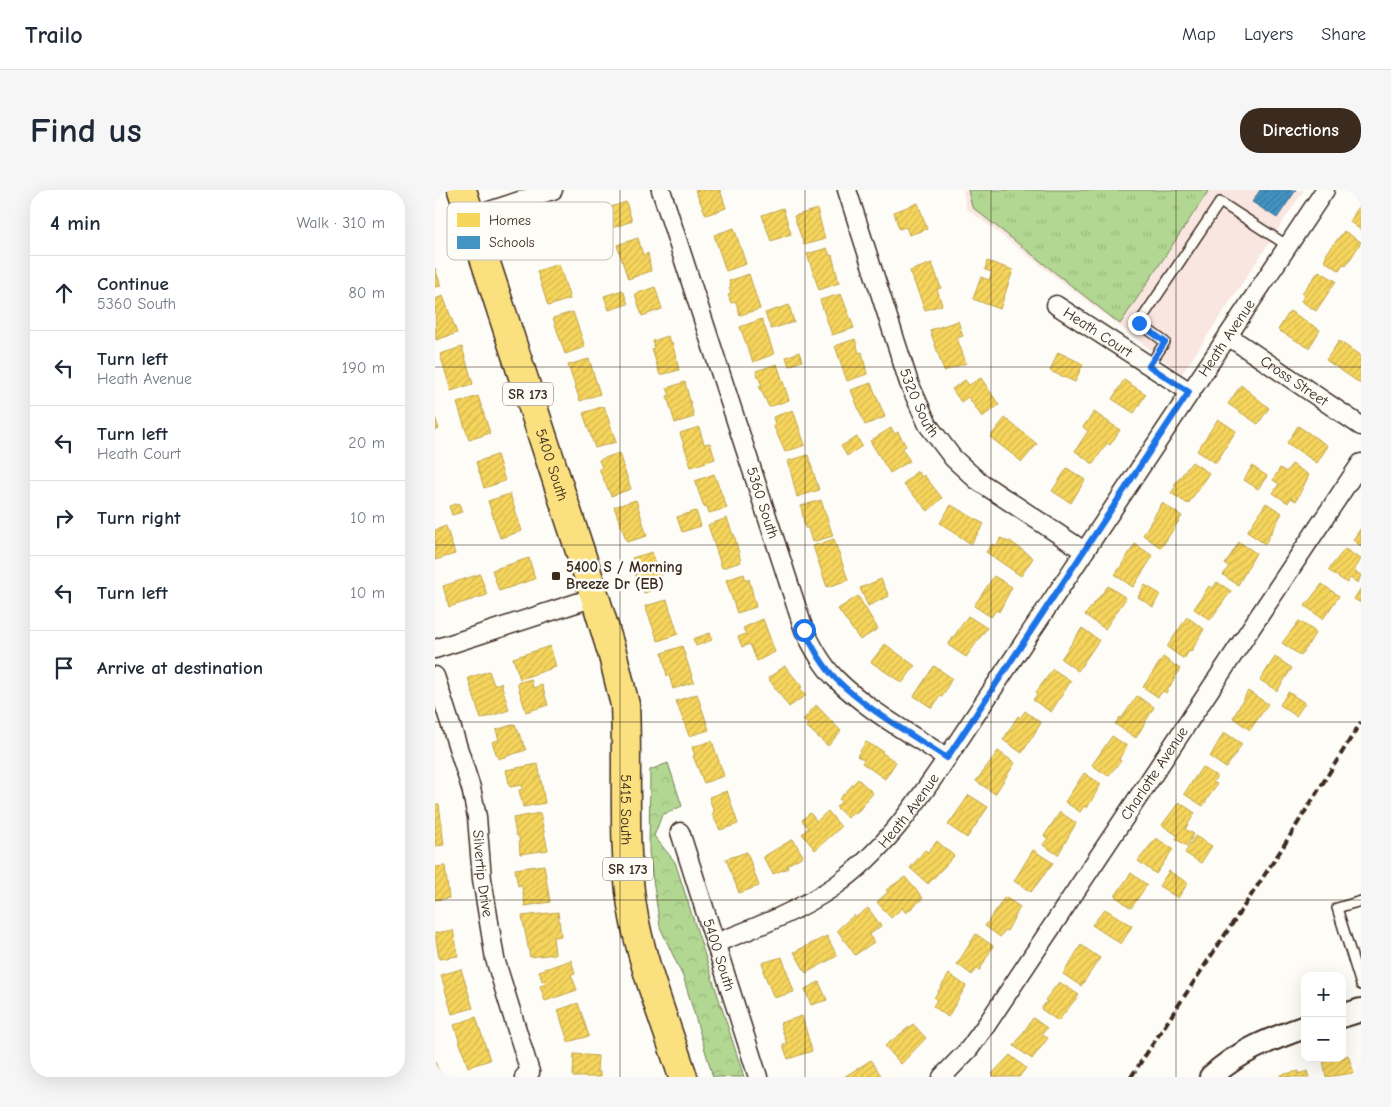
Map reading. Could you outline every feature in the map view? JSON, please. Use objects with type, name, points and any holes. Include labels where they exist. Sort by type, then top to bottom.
[{"type":"main road","name":"5400 South","points":[[462,190],[466,202]]},
{"type":"main road","name":"5400 South","points":[[485,260],[595,598]]},
{"type":"main road","name":"5415 South","points":[[595,598],[613,656],[625,705],[627,860],[632,908],[641,946],[683,1077]]},
{"type":"street","points":[[517,202],[553,190]]},
{"type":"street","name":"5360 South","points":[[661,190],[804,630],[821,660],[837,679],[866,703],[947,758]]},
{"type":"street","name":"5320 South","points":[[847,190],[909,383],[928,425],[953,458],[977,480],[1084,551]]},
{"type":"street","name":"Heath Avenue","points":[[716,943],[781,917],[836,886],[875,851],[891,833],[947,758],[1325,190]]},
{"type":"street","name":"Heath Court","points":[[1056,305],[1189,392]]},
{"type":"street","name":"Cross Street","points":[[1227,336],[1361,426]]},
{"type":"street","name":"Charlotte Avenue","points":[[942,1077],[969,1049],[987,1024],[1361,463]]},
{"type":"street","points":[[435,648],[595,598]]},
{"type":"street","name":"Silvertip Drive","points":[[435,676],[471,788],[477,816],[482,879],[495,959],[527,1075]]},
{"type":"street","name":"5400 South","points":[[680,832],[758,1077]]},
{"type":"street","points":[[1346,1015],[1361,1010]]},
{"type":"street","points":[[1211,1077],[1231,1061],[1272,1039],[1301,1028]]},
{"type":"lane","points":[[1149,366],[1165,342],[1139,323],[1220,202],[1288,246]]},
{"type":"lane","points":[[1361,901],[1337,908],[1361,985]]},
{"type":"shaded area","points":[[963,190],[1304,190],[1182,374],[966,208]]},
{"type":"green space","points":[[968,190],[1209,190],[1120,324],[972,207]]},
{"type":"green space","points":[[668,763],[682,806],[662,815],[654,836],[675,862],[744,1077],[713,1077],[684,979],[660,927],[649,852],[650,770]]},
{"type":"building: Homes","points":[[695,190],[720,190],[726,208],[706,215]]},
{"type":"building: Homes","points":[[626,202],[632,221],[613,228],[613,206]]},
{"type":"building: Homes","points":[[1361,202],[1361,230],[1350,222]]},
{"type":"building: Homes","points":[[918,203],[927,229],[909,235],[906,227],[899,229],[894,212]]},
{"type":"building: Homes","points":[[783,208],[791,234],[771,241],[762,215]]},
{"type":"building: Homes","points":[[817,209],[825,239],[804,245],[794,216]]},
{"type":"building: Homes","points":[[734,228],[746,264],[726,271],[714,235]]},
{"type":"building: Homes","points":[[1344,231],[1361,242],[1346,266],[1343,264],[1339,270],[1324,261],[1327,253]]},
{"type":"building: Homes","points":[[638,238],[643,255],[648,253],[651,271],[628,279],[617,245]]},
{"type":"building: Homes","points":[[827,248],[830,256],[832,255],[839,283],[819,290],[807,254]]},
{"type":"building: Homes","points":[[987,261],[1013,270],[1000,309],[973,299],[981,277],[989,280],[992,272],[985,270]]},
{"type":"building: Homes","points":[[932,263],[941,288],[937,289],[942,305],[925,310],[910,271]]},
{"type":"building: Homes","points":[[559,264],[570,299],[548,306],[537,271]]},
{"type":"building: Homes","points":[[435,268],[441,286],[435,287]]},
{"type":"building: Homes","points":[[1319,271],[1336,281],[1316,311],[1301,301],[1305,295],[1302,293]]},
{"type":"building: Homes","points":[[749,274],[760,309],[740,315],[736,302],[731,303],[728,295],[731,294],[729,281]]},
{"type":"building: Homes","points":[[655,287],[662,309],[642,316],[635,294]]},
{"type":"building: Homes","points":[[623,290],[628,304],[609,310],[604,296]]},
{"type":"building: Homes","points":[[841,294],[854,328],[832,335],[820,300]]},
{"type":"building: Homes","points":[[443,296],[457,333],[436,340],[435,299]]},
{"type":"building: Homes","points":[[789,305],[794,322],[771,329],[765,313]]},
{"type":"building: Homes","points":[[1290,311],[1320,330],[1309,348],[1278,330]]},
{"type":"building: Homes","points":[[573,312],[585,347],[565,354],[553,318]]},
{"type":"building: Homes","points":[[762,319],[774,354],[753,362],[740,327]]},
{"type":"building: Homes","points":[[958,321],[963,336],[957,338],[966,363],[944,371],[930,330]]},
{"type":"building: Homes","points":[[668,336],[670,343],[672,342],[679,370],[660,375],[652,349],[654,348],[653,341]]},
{"type":"building: Homes","points":[[855,339],[859,353],[862,352],[867,374],[847,381],[835,346]]},
{"type":"building: Homes","points":[[1339,341],[1361,356],[1361,384],[1326,360]]},
{"type":"building: Homes","points":[[462,347],[473,384],[451,391],[440,354]]},
{"type":"building: Homes","points":[[799,352],[802,361],[789,366],[786,357]]},
{"type":"building: Homes","points":[[1058,352],[1083,364],[1075,382],[1050,371]]},
{"type":"building: Homes","points":[[589,359],[600,394],[580,401],[568,365]]},
{"type":"building: Homes","points":[[777,364],[789,400],[769,407],[759,386],[762,386],[756,371]]},
{"type":"building: Homes","points":[[981,378],[999,405],[982,417],[968,397],[961,402],[952,389],[965,380],[969,385]]},
{"type":"building: Homes","points":[[1124,380],[1146,394],[1134,413],[1112,399]]},
{"type":"building: Homes","points":[[685,382],[694,417],[675,423],[667,396],[670,395],[667,388]]},
{"type":"building: Homes","points":[[871,383],[885,417],[865,425],[851,390]]},
{"type":"building: Homes","points":[[1241,385],[1269,408],[1258,424],[1228,404]]},
{"type":"building: Homes","points":[[478,396],[490,433],[469,440],[457,403]]},
{"type":"building: Homes","points":[[604,406],[616,442],[595,448],[583,413]]},
{"type":"building: Homes","points":[[793,410],[805,445],[785,452],[773,425],[775,424],[773,417]]},
{"type":"building: Homes","points":[[1094,412],[1120,430],[1110,445],[1107,443],[1093,464],[1075,451],[1088,431],[1083,427]]},
{"type":"building: Homes","points":[[435,417],[439,429],[435,430]]},
{"type":"building: Homes","points":[[1005,418],[1037,444],[1022,462],[990,437]]},
{"type":"building: Homes","points":[[1218,419],[1236,431],[1216,463],[1197,451]]},
{"type":"building: Homes","points":[[1298,426],[1328,446],[1317,463],[1287,443]]},
{"type":"building: Homes","points":[[699,427],[704,444],[710,443],[715,459],[691,467],[680,433]]},
{"type":"building: Homes","points":[[891,428],[895,434],[898,432],[906,446],[902,449],[910,461],[890,473],[870,441]]},
{"type":"building: Homes","points":[[857,437],[862,446],[847,456],[841,446]]},
{"type":"building: Homes","points":[[619,453],[631,489],[611,496],[599,469],[602,468],[599,460]]},
{"type":"building: Homes","points":[[497,455],[505,481],[484,488],[476,462]]},
{"type":"building: Homes","points":[[808,455],[819,490],[797,497],[788,461]]},
{"type":"building: Homes","points":[[1192,462],[1209,473],[1188,504],[1171,493],[1176,486],[1174,485]]},
{"type":"building: Homes","points":[[1292,464],[1309,475],[1296,501],[1291,498],[1288,503],[1273,493],[1279,484],[1273,480],[1280,468],[1286,472]]},
{"type":"building: Homes","points":[[1252,466],[1267,476],[1258,489],[1244,480]]},
{"type":"building: Homes","points":[[1067,468],[1085,480],[1071,503],[1052,491]]},
{"type":"building: Homes","points":[[917,471],[922,477],[924,475],[942,498],[928,511],[903,484]]},
{"type":"building: Homes","points":[[714,474],[727,508],[709,513],[707,506],[704,507],[695,481]]},
{"type":"building: Homes","points":[[510,494],[522,531],[500,538],[488,501]]},
{"type":"building: Homes","points":[[636,500],[647,536],[627,542],[614,507]]},
{"type":"building: Homes","points":[[821,500],[833,536],[812,542],[808,528],[805,528],[801,506]]},
{"type":"building: Homes","points":[[459,503],[462,512],[452,515],[449,506]]},
{"type":"building: Homes","points":[[1162,503],[1182,516],[1161,548],[1143,535]]},
{"type":"building: Homes","points":[[1266,503],[1282,513],[1265,544],[1247,532]]},
{"type":"building: Homes","points":[[951,505],[984,524],[971,544],[940,523]]},
{"type":"building: Homes","points":[[696,511],[701,526],[682,532],[677,517]]},
{"type":"building: Homes","points":[[727,518],[734,534],[741,562],[722,568],[708,525]]},
{"type":"building: Homes","points":[[446,526],[455,554],[435,560],[435,530]]},
{"type":"building: Homes","points":[[1361,528],[1361,546],[1353,540]]},
{"type":"building: Homes","points":[[1001,538],[1008,542],[1010,541],[1033,558],[1021,576],[986,552],[992,544],[996,546]]},
{"type":"building: Homes","points":[[834,539],[848,580],[827,587],[813,546]]},
{"type":"building: Homes","points":[[1239,542],[1256,553],[1238,585],[1223,575],[1229,566],[1225,564]]},
{"type":"building: Homes","points":[[1135,544],[1153,556],[1133,587],[1115,575]]},
{"type":"building: Homes","points":[[1345,549],[1361,559],[1354,571],[1361,575],[1358,583],[1350,578],[1347,583],[1328,570]]},
{"type":"building: Homes","points":[[652,552],[664,586],[644,593],[640,579],[637,580],[632,558]]},
{"type":"building: Homes","points":[[529,558],[535,579],[499,591],[492,570]]},
{"type":"building: Homes","points":[[480,574],[487,595],[449,607],[443,586]]},
{"type":"building: Homes","points":[[744,574],[746,581],[749,579],[756,607],[737,613],[726,580]]},
{"type":"building: Homes","points":[[994,576],[1012,587],[999,612],[996,610],[991,617],[974,606]]},
{"type":"building: Homes","points":[[881,579],[889,596],[868,606],[860,588]]},
{"type":"building: Homes","points":[[1217,582],[1231,591],[1210,620],[1194,609],[1209,586],[1213,588]]},
{"type":"building: Homes","points":[[1322,584],[1339,596],[1323,619],[1305,606]]},
{"type":"building: Homes","points":[[1145,585],[1160,594],[1153,607],[1138,597]]},
{"type":"building: Homes","points":[[1108,586],[1126,598],[1105,629],[1085,615]]},
{"type":"building: Homes","points":[[1361,588],[1361,603],[1354,599]]},
{"type":"building: Homes","points":[[858,596],[878,629],[860,640],[838,609]]},
{"type":"building: Homes","points":[[667,600],[678,634],[658,641],[645,606]]},
{"type":"building: Homes","points":[[968,616],[987,628],[966,657],[948,645]]},
{"type":"building: Homes","points":[[1187,617],[1204,629],[1191,652],[1189,651],[1184,659],[1167,647]]},
{"type":"building: Homes","points":[[763,619],[775,652],[757,661],[750,644],[742,647],[738,637],[746,634],[743,628]]},
{"type":"building: Homes","points":[[1299,621],[1316,632],[1301,656],[1282,643]]},
{"type":"building: Homes","points":[[1082,628],[1099,640],[1078,671],[1061,659]]},
{"type":"building: Homes","points":[[710,633],[712,640],[696,646],[693,639]]},
{"type":"building: Homes","points":[[885,644],[915,666],[902,683],[871,662]]},
{"type":"building: Homes","points":[[550,646],[556,667],[520,679],[513,658]]},
{"type":"building: Homes","points":[[682,646],[694,682],[673,689],[669,675],[667,676],[662,653]]},
{"type":"building: Homes","points":[[1163,657],[1180,669],[1166,693],[1163,691],[1158,697],[1143,687]]},
{"type":"building: Homes","points":[[1275,657],[1292,668],[1277,691],[1260,680]]},
{"type":"building: Homes","points":[[785,666],[806,695],[789,707],[768,678]]},
{"type":"building: Homes","points":[[934,666],[952,678],[942,697],[940,696],[932,708],[914,696]]},
{"type":"building: Homes","points":[[1053,669],[1071,681],[1051,712],[1033,700],[1037,694],[1036,692]]},
{"type":"building: Homes","points":[[489,671],[494,685],[501,683],[509,710],[481,719],[468,678]]},
{"type":"building: Homes","points":[[531,679],[533,688],[542,685],[548,705],[526,712],[517,683]]},
{"type":"building: Homes","points":[[1248,691],[1268,704],[1250,730],[1233,718]]},
{"type":"building: Homes","points":[[1288,692],[1305,703],[1296,716],[1280,705]]},
{"type":"building: Homes","points":[[697,694],[709,730],[689,736],[676,701]]},
{"type":"building: Homes","points":[[1137,696],[1154,707],[1136,738],[1115,724],[1120,717],[1121,719]]},
{"type":"building: Homes","points":[[816,705],[841,731],[828,746],[807,727],[809,725],[803,720]]},
{"type":"building: Homes","points":[[1025,711],[1041,723],[1022,753],[1003,740],[1018,716],[1020,718]]},
{"type":"building: Homes","points":[[515,724],[526,750],[498,759],[492,742],[499,740],[496,730]]},
{"type":"building: Homes","points":[[1224,732],[1242,744],[1226,768],[1210,757]]},
{"type":"building: Homes","points":[[1112,736],[1127,746],[1119,759],[1121,761],[1108,776],[1092,765]]},
{"type":"building: Homes","points":[[712,741],[724,776],[704,783],[693,756],[695,756],[692,747]]},
{"type":"building: Homes","points":[[866,742],[883,751],[881,752],[896,762],[885,779],[862,763],[864,760],[857,756]]},
{"type":"building: Homes","points":[[998,751],[1015,763],[995,794],[976,781]]},
{"type":"building: Homes","points":[[538,764],[545,803],[523,807],[519,790],[523,789],[522,785],[510,787],[506,770]]},
{"type":"building: Homes","points":[[1202,767],[1217,776],[1213,782],[1217,784],[1203,806],[1184,794]]},
{"type":"building: Homes","points":[[1084,773],[1101,784],[1087,808],[1084,806],[1080,812],[1065,802]]},
{"type":"building: Homes","points":[[858,779],[873,793],[856,814],[853,812],[848,818],[836,807],[842,801],[839,799]]},
{"type":"building: Homes","points":[[727,791],[738,824],[720,830],[712,814],[714,813],[709,797]]},
{"type":"building: Homes","points":[[969,795],[988,807],[967,838],[948,825]]},
{"type":"building: Homes","points":[[1179,802],[1195,813],[1185,829],[1194,834],[1187,846],[1176,839],[1178,836],[1162,825]]},
{"type":"building: Homes","points":[[435,804],[439,804],[444,845],[435,846]]},
{"type":"building: Homes","points":[[828,811],[841,827],[815,850],[802,834],[808,828],[802,820],[810,813],[817,821]]},
{"type":"building: Homes","points":[[1060,812],[1076,823],[1058,855],[1043,845],[1048,838],[1044,836]]},
{"type":"building: Homes","points":[[540,813],[548,850],[520,854],[519,837],[516,835],[513,818]]},
{"type":"building: Homes","points":[[1195,836],[1212,846],[1201,863],[1185,853]]},
{"type":"building: Homes","points":[[1156,838],[1173,849],[1156,874],[1138,861]]},
{"type":"building: Homes","points":[[793,839],[803,856],[787,865],[788,868],[773,874],[763,857]]},
{"type":"building: Homes","points":[[937,841],[954,856],[928,884],[910,868],[925,850],[928,852]]},
{"type":"building: Homes","points":[[1033,850],[1053,863],[1031,892],[1014,881]]},
{"type":"building: Homes","points":[[747,852],[759,886],[739,893],[726,859]]},
{"type":"building: Homes","points":[[544,865],[550,902],[525,906],[522,885],[518,886],[515,869]]},
{"type":"building: Homes","points":[[445,866],[449,898],[435,900],[435,867]]},
{"type":"building: Homes","points":[[1169,871],[1188,883],[1178,898],[1159,886]]},
{"type":"building: Homes","points":[[1131,873],[1147,885],[1131,908],[1115,896]]},
{"type":"building: Homes","points":[[905,877],[923,898],[906,913],[902,908],[891,918],[877,902],[888,892],[886,890]]},
{"type":"building: Homes","points":[[1005,897],[1020,907],[1007,931],[1005,930],[1000,937],[985,926]]},
{"type":"building: Homes","points":[[868,908],[881,926],[869,935],[874,942],[855,955],[837,930],[854,915],[856,917]]},
{"type":"building: Homes","points":[[1105,909],[1132,926],[1121,944],[1092,925]]},
{"type":"building: Homes","points":[[558,912],[561,936],[553,937],[555,954],[530,957],[522,916]]},
{"type":"building: Homes","points":[[453,930],[458,956],[439,959],[435,933]]},
{"type":"building: Homes","points":[[976,934],[993,946],[979,971],[976,969],[972,975],[957,964]]},
{"type":"building: Homes","points":[[827,936],[837,956],[806,973],[794,952]]},
{"type":"building: Homes","points":[[1081,945],[1100,958],[1081,986],[1063,974]]},
{"type":"building: Homes","points":[[782,957],[794,992],[774,998],[763,971],[765,971],[762,963]]},
{"type":"building: Homes","points":[[571,960],[575,973],[571,974],[577,990],[545,1001],[540,986],[546,984],[545,980],[542,981],[539,971]]},
{"type":"building: Homes","points":[[461,969],[473,1008],[452,1014],[441,975]]},
{"type":"building: Homes","points":[[949,974],[966,986],[948,1017],[933,1006],[937,1000],[934,998]]},
{"type":"building: Homes","points":[[819,982],[827,1000],[811,1005],[805,989]]},
{"type":"building: Homes","points":[[1059,982],[1079,995],[1058,1021],[1041,1009],[1047,1001],[1045,1000]]},
{"type":"building: Homes","points":[[578,1003],[589,1036],[568,1042],[558,1010]]},
{"type":"building: Homes","points":[[802,1016],[812,1051],[788,1059],[783,1045],[787,1044],[780,1023]]},
{"type":"building: Homes","points":[[476,1017],[490,1060],[468,1067],[454,1025]]},
{"type":"building: Homes","points":[[1033,1018],[1047,1028],[1042,1034],[1048,1038],[1032,1059],[1014,1046]]},
{"type":"building: Homes","points":[[913,1024],[926,1038],[901,1064],[885,1046]]},
{"type":"building: Homes","points":[[574,1054],[598,1056],[597,1072],[600,1072],[600,1077],[573,1077]]},
{"type":"building: Homes","points":[[1010,1055],[1026,1068],[1019,1077],[995,1077],[992,1074]]},
{"type":"building: Homes","points":[[1348,1055],[1354,1073],[1326,1077],[1323,1062],[1346,1062],[1346,1056]]},
{"type":"building: Homes","points":[[871,1060],[882,1077],[844,1077]]},
{"type":"building: Homes","points":[[435,1062],[440,1075],[435,1076]]},
{"type":"building: Homes","points":[[1299,1071],[1299,1074],[1307,1071],[1309,1077],[1281,1077],[1280,1075]]},
{"type":"building: Schools","points":[[1260,190],[1296,190],[1277,218],[1252,202]]},
{"type":"railway","points":[[1131,1077],[1281,850],[1361,722]]},
{"type":"place","name":"5400 S / Morning Breeze Dr (EB)","points":[[556,576]]},
{"type":"route","points":[[804,630],[821,660],[837,679],[866,703],[947,758],[1189,392],[1149,366],[1165,342],[1139,323]]}]
